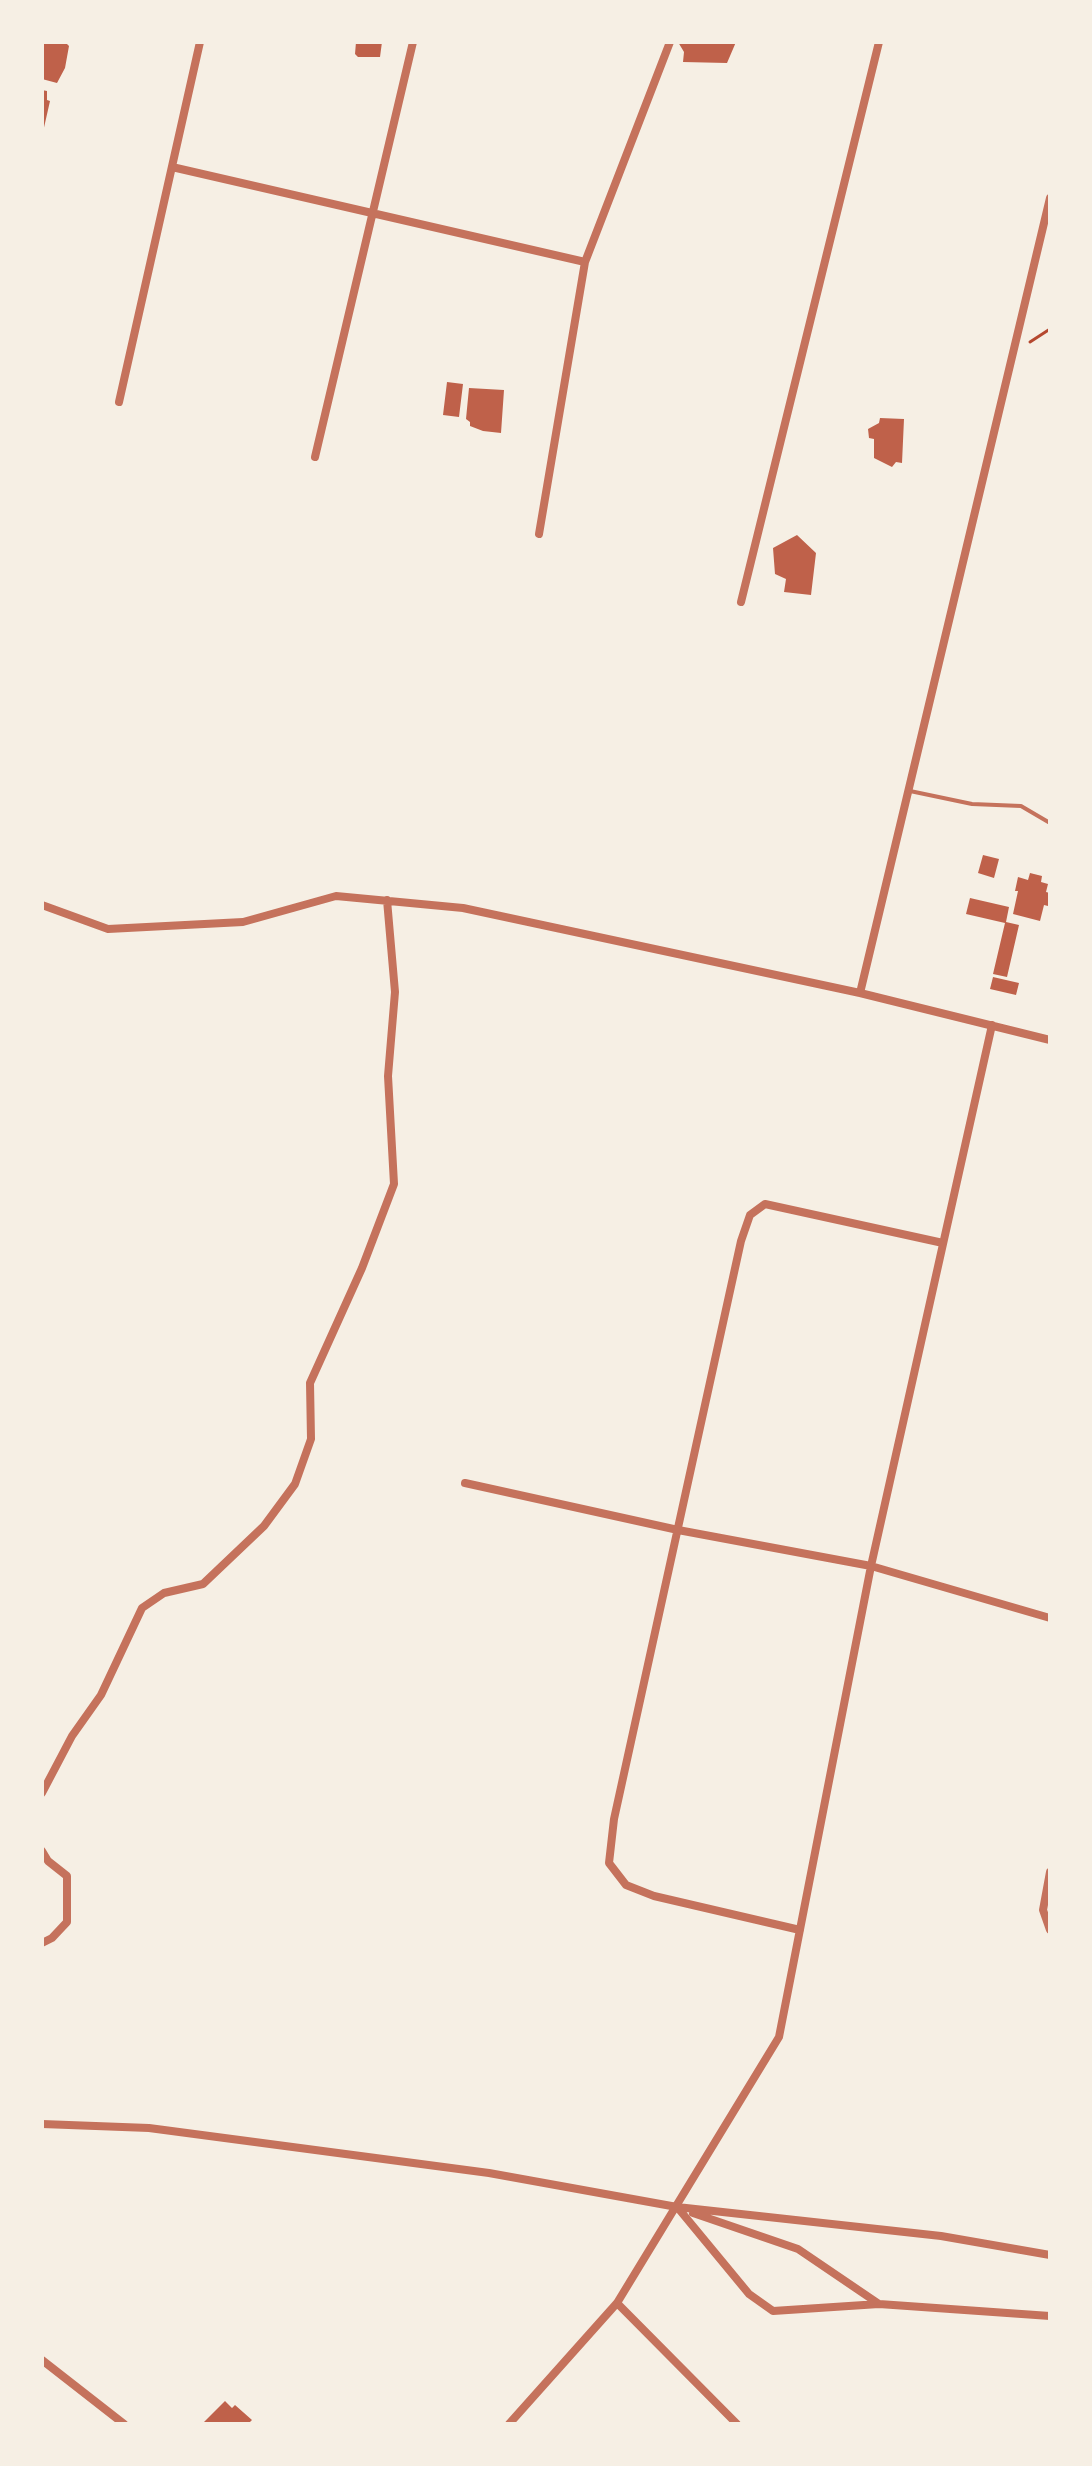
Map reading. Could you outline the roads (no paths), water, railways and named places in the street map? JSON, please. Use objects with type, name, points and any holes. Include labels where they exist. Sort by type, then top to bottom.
[{"type":"street","points":[[119,402],[200,42]]},
{"type":"street","points":[[315,457],[413,42]]},
{"type":"street","points":[[539,534],[585,262],[670,42]]},
{"type":"street","points":[[741,602],[879,42]]},
{"type":"street","points":[[172,167],[585,262]]},
{"type":"street","points":[[860,993],[1050,198]]},
{"type":"street","points":[[42,905],[108,929],[243,922],[336,896],[463,908],[860,993],[1050,1040]]},
{"type":"street","points":[[42,1793],[72,1736],[101,1695],[142,1608],[164,1593],[203,1584],[264,1526],[295,1484],[311,1439],[310,1383],[356,1281],[394,1184],[388,1076],[395,992],[387,900]]},
{"type":"street","points":[[509,2424],[617,2303],[779,2037],[871,1566],[992,1025]]},
{"type":"street","points":[[800,1930],[654,1896],[626,1885],[609,1863],[614,1819],[741,1241],[750,1215],[765,1204],[943,1243]]},
{"type":"street","points":[[465,1483],[678,1530],[871,1566],[1050,1618]]},
{"type":"street","points":[[42,1851],[48,1861],[67,1876],[67,1922],[52,1938],[42,1943]]},
{"type":"street","points":[[1050,1872],[1043,1910],[1050,1930]]},
{"type":"street","points":[[42,2124],[149,2128],[350,2154],[489,2173],[677,2207],[941,2236],[1050,2255]]},
{"type":"street","points":[[677,2207],[749,2294],[773,2311],[879,2304],[1050,2316]]},
{"type":"street","points":[[677,2207],[798,2249],[879,2304]]},
{"type":"street","points":[[617,2303],[737,2424]]},
{"type":"street","points":[[42,2360],[124,2424]]},
{"type":"lane","points":[[908,790],[972,804],[1021,806],[1050,823]]}]
